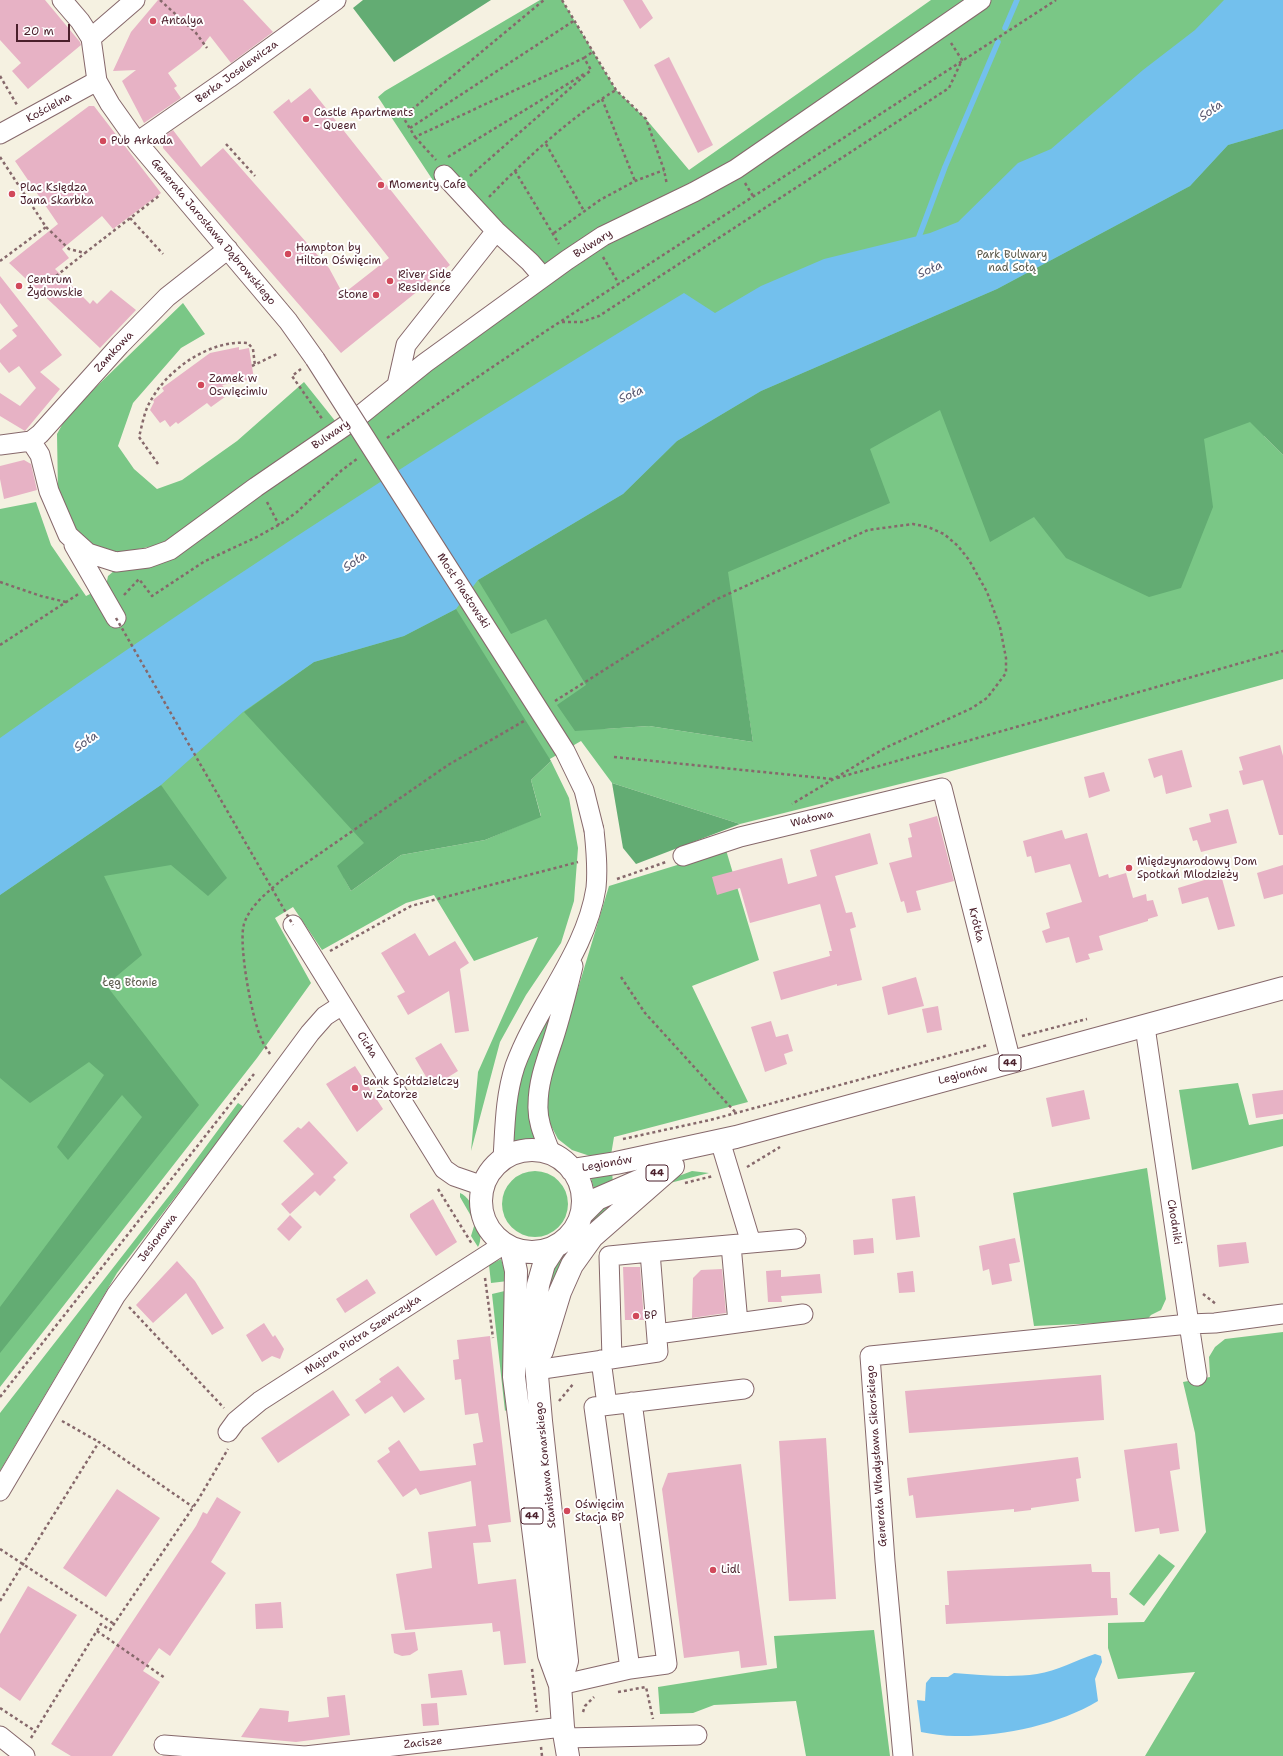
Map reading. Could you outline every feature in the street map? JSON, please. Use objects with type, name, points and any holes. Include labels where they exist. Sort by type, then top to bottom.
[{"type":"main road","name":"Legionów","points":[[572,1170],[728,1141],[1283,988]]},
{"type":"main road","name":"Legionów","points":[[581,1215],[597,1199],[728,1141]]},
{"type":"main road","name":"44","points":[[532,1150],[551,1154],[560,1158],[572,1170],[582,1190],[583,1202],[581,1215],[576,1228],[567,1239],[555,1247],[541,1252],[526,1252],[506,1245],[492,1233],[484,1219],[481,1203],[483,1186],[491,1171],[503,1159],[517,1152],[532,1150]]},
{"type":"main road","points":[[536,1370],[560,1292],[572,1265],[592,1237],[673,1166]]},
{"type":"main road","name":"Stanisława Konarskiego","points":[[506,1245],[516,1271],[514,1377],[550,1655],[560,1685],[565,1740]]},
{"type":"main road","name":"Stanisława Konarskiego","points":[[555,1247],[544,1264],[538,1285],[534,1341],[568,1661],[560,1685]]},
{"type":"street","name":"Generała Jarosława Dąbrowskiego","points":[[62,0],[80,21],[91,38],[97,81],[110,104],[137,142],[288,322],[308,364]]},
{"type":"street","points":[[91,38],[135,0]]},
{"type":"street","name":"Berka Joselewicza","points":[[137,142],[222,83],[336,0]]},
{"type":"street","name":"Bulwary","points":[[31,442],[40,455],[49,492],[68,535],[88,553],[116,562],[148,558],[170,550],[358,417],[397,385],[543,277],[603,236],[736,169],[981,0]]},
{"type":"street","name":"Kościelna","points":[[0,134],[97,81]]},
{"type":"street","points":[[445,167],[476,209],[496,231],[530,262],[543,277]]},
{"type":"street","points":[[397,385],[406,345],[496,231]]},
{"type":"street","name":"Zamkowa","points":[[31,442],[40,434],[120,345],[167,297],[228,249]]},
{"type":"street","name":"Most Piastowski","points":[[308,364],[565,751],[584,790],[594,830],[598,860],[596,888],[588,918],[578,945]]},
{"type":"street","points":[[0,445],[31,442]]},
{"type":"street","points":[[68,535],[116,618]]},
{"type":"street","name":"Wałowa","points":[[683,856],[740,837],[942,788]]},
{"type":"street","name":"Krótka","points":[[942,788],[1011,1062]]},
{"type":"street","name":"Cicha","points":[[293,924],[444,1169],[454,1176],[483,1186]]},
{"type":"street","points":[[551,1154],[541,1127],[539,1116],[538,1105],[540,1085],[565,1000],[578,945]]},
{"type":"street","points":[[503,1159],[506,1103],[516,1066],[528,1036],[578,945]]},
{"type":"street","name":"Jesionowa","points":[[0,1491],[116,1295],[310,1033],[325,1016],[342,1005]]},
{"type":"street","name":"Chodniki","points":[[1145,1027],[1197,1376]]},
{"type":"street","points":[[728,1141],[750,1243]]},
{"type":"street","points":[[607,1405],[609,1256],[796,1239]]},
{"type":"street","name":"Majora Piotra Szewczyka","points":[[232,1432],[260,1401],[498,1248],[506,1245]]},
{"type":"street","points":[[732,1245],[738,1323]]},
{"type":"street","points":[[536,1370],[658,1352],[650,1252]]},
{"type":"street","points":[[657,1334],[803,1314]]},
{"type":"street","points":[[1189,1324],[1215,1323],[1283,1314]]},
{"type":"street","name":"Generała Władysława Sikorskiego","points":[[903,1756],[885,1561],[870,1356],[1189,1324]]},
{"type":"street","points":[[630,1669],[594,1407],[744,1389]]},
{"type":"street","points":[[560,1685],[630,1669],[667,1664],[632,1402]]},
{"type":"street","name":"Zacisze","points":[[164,1745],[305,1756],[565,1740],[697,1735]]},
{"type":"street","points":[[0,1736],[24,1756]]},
{"type":"path","points":[[160,0],[196,33],[207,48]]},
{"type":"path","points":[[544,0],[403,117],[415,136],[584,58],[594,51]]},
{"type":"path","points":[[515,171],[554,233],[584,211],[635,181],[664,170],[646,120],[616,90],[594,51],[562,0]]},
{"type":"path","points":[[386,439],[417,416],[1056,0]]},
{"type":"path","points":[[410,128],[574,20]]},
{"type":"path","points":[[942,27],[962,60]]},
{"type":"path","points":[[584,58],[591,70]]},
{"type":"path","points":[[562,322],[582,322],[599,316],[949,88],[962,60]]},
{"type":"path","points":[[445,167],[591,70]]},
{"type":"path","points":[[466,180],[591,70]]},
{"type":"path","points":[[0,76],[26,121]]},
{"type":"path","points":[[476,209],[515,171],[546,144],[602,99],[616,90]]},
{"type":"path","points":[[602,99],[635,181]]},
{"type":"path","points":[[226,144],[255,176]]},
{"type":"path","points":[[546,144],[584,211]]},
{"type":"path","points":[[0,157],[46,227],[69,249],[85,253]]},
{"type":"path","points":[[56,276],[173,185]]},
{"type":"path","points":[[130,218],[163,254]]},
{"type":"path","points":[[0,261],[46,227]]},
{"type":"path","points":[[600,251],[619,284]]},
{"type":"path","points":[[158,464],[139,437],[149,403],[170,375],[191,359],[216,347],[237,342],[248,343],[253,349],[254,366],[279,353]]},
{"type":"path","points":[[308,364],[292,376],[332,434]]},
{"type":"path","points":[[139,579],[152,596],[206,561],[279,525],[297,512],[342,470],[361,457]]},
{"type":"path","points":[[266,500],[279,525]]},
{"type":"path","points":[[552,703],[715,600],[868,530],[913,524],[928,527],[944,534],[958,546],[969,560],[988,592],[1000,627],[1006,658],[1006,673],[987,698],[972,708],[885,748],[832,779]]},
{"type":"path","points":[[0,582],[41,596],[67,602]]},
{"type":"path","points":[[0,645],[96,583]]},
{"type":"path","points":[[116,618],[293,924]]},
{"type":"path","points":[[614,757],[832,779],[1283,651]]},
{"type":"path","points":[[265,1061],[270,1054],[261,1038],[254,1014],[243,951],[244,925],[252,909],[262,896],[284,879],[448,765],[526,719]]},
{"type":"path","points":[[314,960],[411,906],[583,860]]},
{"type":"path","points":[[618,879],[645,868]]},
{"type":"path","points":[[621,976],[645,1014],[736,1113]]},
{"type":"path","points":[[618,1141],[736,1113],[1095,1017]]},
{"type":"path","points":[[0,1397],[255,1073]]},
{"type":"path","points":[[437,1188],[446,1200]]},
{"type":"path","points":[[1199,1288],[1202,1293],[1220,1307]]},
{"type":"path","points":[[30,1738],[96,1631],[101,1624],[110,1630],[193,1507],[217,1470],[232,1432],[123,1301]]},
{"type":"path","points":[[61,1420],[99,1442],[193,1507]]},
{"type":"path","points":[[0,1601],[99,1442]]},
{"type":"path","points":[[0,1549],[22,1565],[86,1604],[114,1624]]},
{"type":"path","points":[[96,1631],[165,1678]]},
{"type":"path","points":[[646,1688],[652,1717],[671,1736]]},
{"type":"path","points":[[0,1708],[35,1731]]},
{"type":"green space","points":[[363,0],[491,0],[394,62],[353,8]]},
{"type":"green space","name":"Park Bulwary nad Sołą","points":[[540,0],[562,0],[616,90],[646,119],[689,170],[931,0],[1283,0],[1283,427],[1264,436],[1283,455],[1283,679],[948,772],[740,824],[612,783],[581,741],[344,878],[351,891],[401,855],[485,840],[541,816],[531,780],[551,761],[569,798],[578,848],[574,901],[561,943],[526,995],[500,1042],[471,1151],[478,1072],[538,937],[474,961],[434,895],[406,903],[322,950],[293,907],[275,918],[311,983],[257,1058],[0,1387],[0,509],[36,502],[51,545],[86,596],[106,586],[108,576],[115,570],[128,570],[172,559],[546,287],[543,277],[476,209],[434,182],[378,97],[385,91]],"holes":[[[741,664],[753,742],[649,726],[603,729]]]},
{"type":"green space","points":[[1283,129],[1283,455],[1250,422],[1204,439],[1213,507],[1181,588],[1149,597],[1066,558],[1034,517],[990,542],[940,410],[870,449],[890,503],[728,572],[753,742],[649,726],[575,731],[557,705],[586,685],[546,619],[511,634],[478,580],[623,494],[677,441],[761,391],[997,289],[1190,186],[1228,145]]},
{"type":"green space","points":[[183,303],[205,334],[181,348],[133,403],[118,446],[134,469],[157,489],[182,480],[237,441],[304,382],[336,422],[163,544],[119,553],[95,547],[77,532],[58,493],[57,434],[68,414]]},
{"type":"green space","points":[[456,609],[551,761],[531,780],[541,817],[485,840],[401,855],[351,891],[337,866],[364,843],[244,712],[314,662],[404,636]]},
{"type":"green space","points":[[612,783],[740,824],[636,864],[623,848]]},
{"type":"green space","points":[[161,785],[227,878],[208,896],[171,865],[104,876],[142,955],[106,985],[199,1105],[0,1353],[0,1307],[142,1117],[122,1095],[68,1160],[57,1147],[104,1075],[89,1062],[30,1103],[0,1078],[0,895]]},
{"type":"green space","points":[[726,850],[759,960],[692,986],[748,1102],[614,1137],[611,1155],[593,1157],[572,1150],[558,1139],[547,1118],[547,1091],[609,886]]},
{"type":"green space","points":[[553,1000],[535,1139],[510,1144],[522,1061]]},
{"type":"green space","points":[[1238,1083],[1249,1125],[1283,1119],[1283,1146],[1192,1170],[1179,1090]]},
{"type":"green space","points":[[238,1103],[244,1107],[117,1273],[0,1471],[0,1413],[176,1187]]},
{"type":"green space","points":[[1147,1168],[1166,1299],[1161,1310],[1151,1315],[1146,1321],[1034,1326],[1013,1193]]},
{"type":"green space","points":[[528,1171],[542,1171],[554,1176],[563,1185],[568,1197],[566,1217],[559,1228],[542,1237],[528,1237],[516,1232],[507,1223],[502,1211],[502,1197],[507,1185],[516,1176]]},
{"type":"green space","points":[[612,1171],[613,1184],[595,1192],[590,1175]]},
{"type":"green space","points":[[692,1171],[709,1173],[666,1184],[676,1177]]},
{"type":"green space","points":[[460,1193],[470,1202],[480,1226],[481,1234],[478,1247],[471,1236],[475,1223],[460,1197]]},
{"type":"green space","points":[[610,1200],[619,1205],[556,1283],[544,1280],[561,1254],[576,1244],[584,1234],[596,1213]]},
{"type":"green space","points":[[501,1259],[508,1281],[491,1283],[489,1265]]},
{"type":"green space","points":[[509,1290],[511,1406],[505,1411],[492,1294]]},
{"type":"green space","points":[[1283,1332],[1283,1756],[1145,1756],[1195,1672],[1118,1679],[1108,1648],[1108,1623],[1144,1622],[1206,1532],[1195,1433],[1183,1382],[1210,1377],[1209,1357],[1215,1347],[1225,1339]]},
{"type":"green space","points":[[1159,1554],[1175,1566],[1144,1606],[1129,1594]]},
{"type":"green space","points":[[874,1630],[890,1756],[806,1756],[796,1701],[714,1705],[693,1713],[660,1714],[658,1687],[777,1668],[774,1636]]},
{"type":"water","name":"Soła","points":[[1224,0],[1283,0],[1283,129],[1228,145],[1190,186],[997,289],[761,391],[677,441],[623,494],[478,580],[456,609],[404,636],[314,662],[243,712],[161,785],[0,895],[0,738],[253,565],[424,454],[684,293],[715,313],[761,286],[824,259],[930,233],[958,222],[1018,163],[1051,149],[1143,70],[1195,30]]},
{"type":"water","points":[[1095,1654],[1101,1656],[1102,1662],[1095,1679],[1098,1701],[1065,1717],[1010,1732],[973,1736],[938,1735],[921,1732],[917,1700],[925,1701],[926,1683],[931,1677],[948,1677],[954,1673],[1006,1676],[1037,1674],[1059,1668]]},
{"type":"building","points":[[0,0],[45,0],[81,45],[28,89],[12,71],[21,63],[0,40]]},
{"type":"building","points":[[158,0],[243,0],[273,32],[231,63],[210,36],[200,49],[168,73],[177,86],[174,88],[181,98],[144,123],[122,81],[136,70],[113,71],[131,32]]},
{"type":"building","points":[[623,0],[642,0],[653,18],[640,29]]},
{"type":"building","points":[[669,57],[713,145],[698,153],[654,65]]},
{"type":"building","points":[[310,88],[450,265],[341,353],[163,148],[163,137],[173,130],[201,167],[223,148],[329,268],[343,294],[389,258],[273,112],[289,99],[291,103]]},
{"type":"building","points":[[89,106],[94,106],[161,193],[113,229],[102,216],[62,249],[69,258],[55,269],[90,304],[93,300],[97,304],[111,290],[136,310],[100,348],[9,263],[58,224],[15,161]]},
{"type":"building","points":[[0,276],[62,355],[40,372],[60,389],[25,431],[0,416],[0,393],[20,406],[36,388],[19,366],[9,373],[0,362],[0,350],[17,336],[12,330],[18,326],[0,303]]},
{"type":"building","name":"Zamek w Oswięcimiu","points":[[239,347],[239,350],[249,348],[254,379],[222,385],[229,394],[211,407],[207,403],[178,424],[176,422],[170,427],[165,420],[160,423],[150,410],[154,402],[153,400],[164,391],[162,388],[210,353]]},
{"type":"building","points":[[24,460],[31,464],[37,490],[4,499],[0,479],[0,466]]},
{"type":"building","points":[[1280,745],[1283,756],[1283,835],[1279,835],[1263,780],[1243,785],[1239,771],[1243,770],[1239,757]]},
{"type":"building","points":[[1182,750],[1192,787],[1166,794],[1162,775],[1154,778],[1148,759]]},
{"type":"building","points":[[1104,772],[1110,791],[1089,798],[1084,777]]},
{"type":"building","points":[[1228,809],[1237,843],[1201,852],[1197,840],[1193,841],[1189,828],[1211,822],[1209,814]]},
{"type":"building","points":[[937,816],[954,881],[916,891],[921,910],[907,913],[904,901],[901,902],[889,863],[912,857],[908,838],[912,837],[909,824]]},
{"type":"building","points":[[1062,830],[1065,839],[1087,833],[1099,877],[1108,874],[1109,878],[1126,873],[1133,898],[1146,894],[1147,901],[1153,900],[1158,916],[1148,919],[1148,921],[1099,936],[1103,950],[1088,954],[1090,959],[1076,963],[1069,937],[1046,943],[1042,931],[1050,928],[1046,913],[1082,902],[1070,864],[1035,873],[1031,856],[1027,857],[1023,841]]},
{"type":"building","points":[[870,833],[878,864],[835,876],[846,913],[852,912],[856,927],[850,929],[862,980],[837,986],[837,984],[781,1000],[773,972],[830,956],[829,951],[832,951],[820,904],[750,923],[740,888],[717,895],[712,877],[782,858],[788,884],[817,876],[810,850]]},
{"type":"building","points":[[1283,865],[1283,894],[1264,899],[1257,873]]},
{"type":"building","points":[[1221,875],[1235,926],[1218,930],[1208,897],[1182,904],[1178,888]]},
{"type":"building","points":[[415,933],[429,956],[455,941],[469,963],[460,969],[469,1031],[455,1033],[449,991],[408,1015],[397,996],[405,992],[381,953]]},
{"type":"building","points":[[916,977],[924,1006],[888,1015],[882,987]]},
{"type":"building","points":[[938,1006],[942,1030],[927,1033],[922,1009]]},
{"type":"building","points":[[771,1021],[776,1037],[788,1034],[793,1051],[784,1054],[787,1064],[765,1072],[751,1027]]},
{"type":"building","points":[[441,1043],[458,1071],[432,1087],[415,1058]]},
{"type":"building","points":[[355,1066],[383,1109],[357,1132],[326,1084]]},
{"type":"building","points":[[1084,1090],[1090,1119],[1052,1127],[1046,1098]]},
{"type":"building","points":[[1283,1090],[1283,1114],[1256,1118],[1252,1094]]},
{"type":"building","points":[[309,1121],[348,1163],[333,1177],[336,1180],[320,1196],[315,1191],[290,1214],[281,1204],[314,1174],[283,1141],[298,1127],[301,1129]]},
{"type":"building","points":[[915,1196],[920,1237],[896,1240],[892,1199]]},
{"type":"building","points":[[433,1199],[457,1242],[436,1256],[410,1217],[410,1214]]},
{"type":"building","points":[[290,1215],[302,1227],[289,1241],[277,1229]]},
{"type":"building","points":[[873,1238],[874,1253],[854,1255],[853,1240]]},
{"type":"building","points":[[1015,1238],[1020,1262],[1009,1264],[1012,1281],[992,1285],[989,1269],[983,1271],[979,1246]]},
{"type":"building","points":[[1246,1242],[1249,1263],[1219,1267],[1217,1245]]},
{"type":"building","points":[[177,1261],[195,1281],[224,1328],[212,1335],[186,1293],[153,1323],[136,1305]]},
{"type":"building","points":[[623,1267],[640,1267],[644,1320],[625,1320]]},
{"type":"building","points":[[722,1269],[726,1313],[692,1318],[693,1278],[701,1270]]},
{"type":"building","points":[[781,1270],[781,1277],[820,1274],[822,1293],[781,1296],[782,1302],[768,1302],[766,1271]]},
{"type":"building","points":[[913,1271],[915,1292],[899,1293],[897,1273]]},
{"type":"building","points":[[367,1279],[376,1293],[345,1313],[336,1299]]},
{"type":"building","points":[[264,1323],[273,1337],[275,1335],[284,1349],[280,1359],[272,1356],[262,1362],[246,1335]]},
{"type":"building","points":[[490,1336],[511,1522],[488,1525],[491,1542],[473,1543],[478,1584],[516,1579],[526,1663],[504,1665],[500,1631],[493,1632],[492,1623],[405,1630],[396,1574],[432,1568],[428,1532],[476,1526],[471,1481],[420,1495],[416,1488],[403,1497],[377,1461],[390,1452],[388,1448],[399,1440],[420,1471],[476,1465],[473,1444],[483,1442],[478,1413],[465,1415],[461,1379],[455,1380],[453,1360],[459,1359],[457,1340]]},
{"type":"building","points":[[398,1366],[425,1399],[404,1413],[392,1396],[365,1414],[355,1400],[381,1382],[379,1379]]},
{"type":"building","points":[[1101,1375],[1104,1420],[909,1433],[905,1391]]},
{"type":"building","points":[[333,1390],[350,1415],[278,1463],[261,1438]]},
{"type":"building","points":[[826,1438],[836,1599],[789,1601],[779,1441]]},
{"type":"building","points":[[1177,1443],[1180,1469],[1170,1471],[1179,1531],[1160,1534],[1159,1528],[1135,1532],[1124,1450]]},
{"type":"building","points":[[1078,1457],[1081,1478],[1076,1479],[1079,1501],[1014,1512],[1014,1509],[916,1518],[913,1495],[909,1496],[907,1478]]},
{"type":"building","name":"Lidl","points":[[741,1464],[767,1665],[741,1668],[739,1651],[684,1658],[662,1489],[668,1473]]},
{"type":"building","points":[[117,1489],[160,1518],[106,1597],[63,1568]]},
{"type":"building","points":[[217,1497],[241,1512],[211,1562],[226,1573],[170,1656],[159,1648],[143,1671],[160,1682],[112,1756],[71,1756],[51,1744],[196,1526],[203,1512],[207,1514]]},
{"type":"building","points":[[1091,1564],[1092,1572],[1110,1572],[1111,1598],[1117,1598],[1118,1615],[946,1624],[945,1605],[949,1605],[947,1571]]},
{"type":"building","points":[[28,1586],[77,1615],[20,1701],[0,1687],[0,1634]]},
{"type":"building","points":[[281,1602],[283,1628],[256,1629],[255,1604]]},
{"type":"building","points":[[415,1632],[418,1650],[410,1655],[402,1656],[394,1653],[391,1634]]},
{"type":"building","points":[[462,1670],[467,1695],[431,1698],[428,1674]]},
{"type":"building","points":[[345,1695],[350,1735],[296,1742],[241,1737],[260,1708],[289,1711],[288,1722],[329,1717],[327,1697]]},
{"type":"building","points":[[437,1703],[439,1725],[423,1726],[421,1704]]},
{"type":"waterway","points":[[1005,28],[1017,0]]},
{"type":"waterway","points":[[917,242],[945,167],[998,42]]},
{"type":"place","name":"Antalya","points":[[153,21]]},
{"type":"place","name":"Castle Apartments - Queen","points":[[306,119]]},
{"type":"place","name":"Pub Arkada","points":[[103,141]]},
{"type":"place","name":"Momenty Cafe","points":[[381,185]]},
{"type":"place","name":"Plac Księdza Jana Skarbka","points":[[12,194]]},
{"type":"place","name":"Hampton by Hilton Oświęcim","points":[[288,254]]},
{"type":"place","name":"River Side Residence","points":[[390,281]]},
{"type":"place","name":"Centrum Żydowskie","points":[[19,286]]},
{"type":"place","name":"Stone","points":[[376,295]]},
{"type":"place","name":"Zamek w Oswięcimiu","points":[[201,385]]},
{"type":"place","name":"Międzynarodowy Dom Spotkań Mlodzieży","points":[[1129,868]]},
{"type":"place","name":"Bank Spółdzielczy w Zatorze","points":[[355,1088]]},
{"type":"place","name":"BP","points":[[636,1316]]},
{"type":"place","name":"Oświęcim Stacja BP","points":[[567,1511]]},
{"type":"place","name":"Lidl","points":[[713,1570]]},
{"type":"park label","name":"Łęg Błonie","points":[[130,983]]}]
